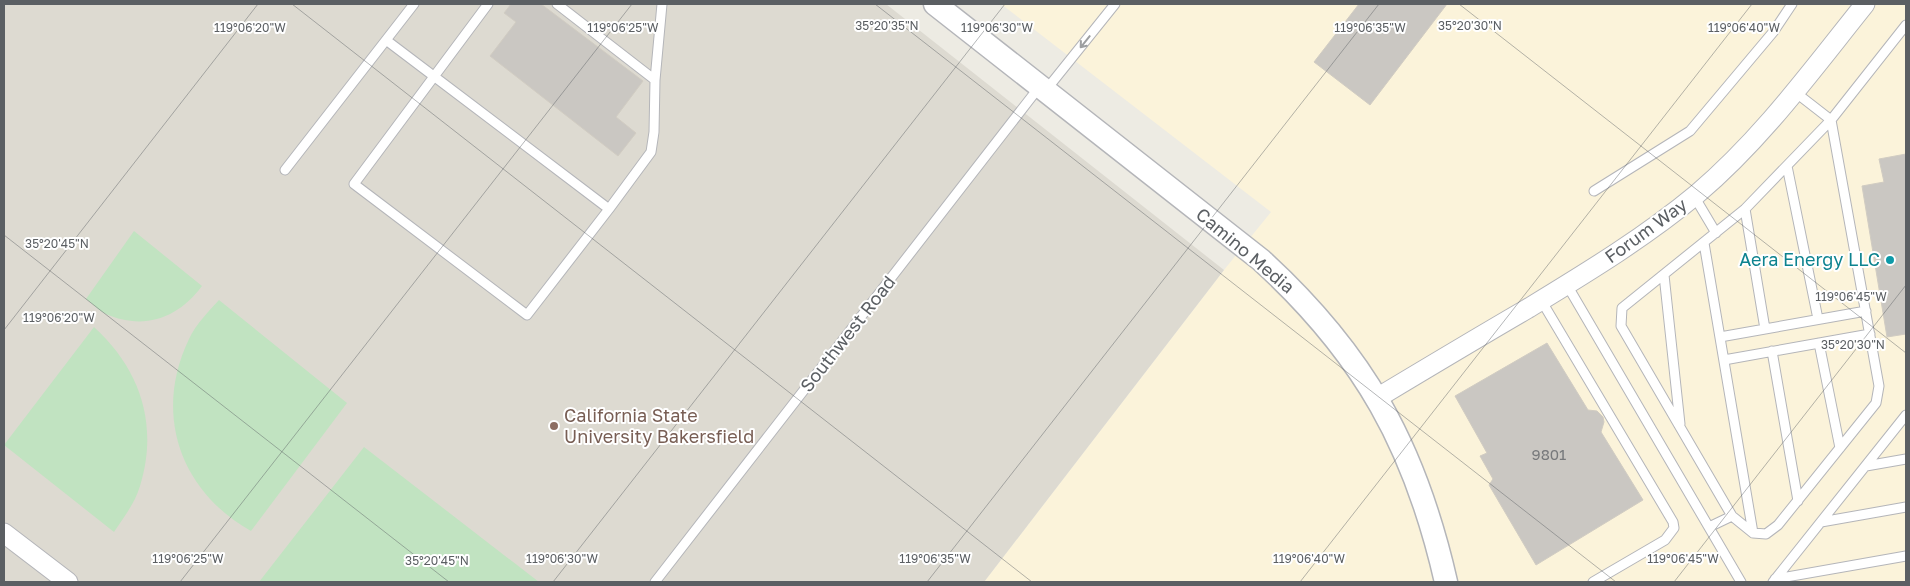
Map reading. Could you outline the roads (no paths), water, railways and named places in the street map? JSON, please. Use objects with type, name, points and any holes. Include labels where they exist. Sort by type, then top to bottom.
[{"type":"street","name":"Camino Media","points":[[935,4],[1260,260],[1289,286],[1334,336],[1377,398],[1400,440],[1431,520],[1446,582]]},
{"type":"street","name":"Forum Way","points":[[1377,398],[1610,259],[1655,228],[1694,196],[1737,156],[1795,92],[1865,4]]},
{"type":"street","points":[[4,533],[68,582]]},
{"type":"lane","points":[[285,170],[414,4]]},
{"type":"lane","points":[[488,4],[354,184],[527,315],[651,152],[654,132],[655,80],[662,4]]},
{"type":"lane","points":[[557,4],[655,80]]},
{"type":"lane","name":"Southwest Road","points":[[655,582],[1043,88],[1115,4]]},
{"type":"lane","points":[[1594,191],[1690,132],[1774,31],[1792,4]]},
{"type":"lane","points":[[1795,92],[1832,120],[1879,386],[1876,403],[1778,525],[1766,534],[1753,533],[1732,516],[1621,326],[1622,308],[1745,209],[1832,120],[1906,25]]},
{"type":"lane","points":[[386,40],[609,209]]},
{"type":"lane","points":[[1787,166],[1818,319]]},
{"type":"lane","points":[[1694,196],[1716,233]]},
{"type":"lane","points":[[1745,209],[1764,329]]},
{"type":"lane","points":[[1704,243],[1753,533]]},
{"type":"lane","points":[[1664,275],[1681,426]]},
{"type":"lane","points":[[1567,284],[1741,582]]},
{"type":"lane","points":[[1541,300],[1673,522],[1674,528],[1665,540],[1593,582]]},
{"type":"lane","points":[[1720,337],[1866,311]]},
{"type":"lane","points":[[1724,360],[1870,334]]},
{"type":"lane","points":[[1819,343],[1840,448]]},
{"type":"lane","points":[[1772,352],[1798,501]]},
{"type":"lane","points":[[1774,581],[1906,415]]},
{"type":"lane","points":[[1866,466],[1906,459]]},
{"type":"lane","points":[[1821,522],[1906,507]]},
{"type":"lane","points":[[1709,528],[1732,516]]},
{"type":"lane","points":[[1774,581],[1906,556]]},
{"type":"place","name":"Aera Energy LLC","points":[[1890,260]]},
{"type":"place","name":"California State University Bakersfield","points":[[554,426]]}]
